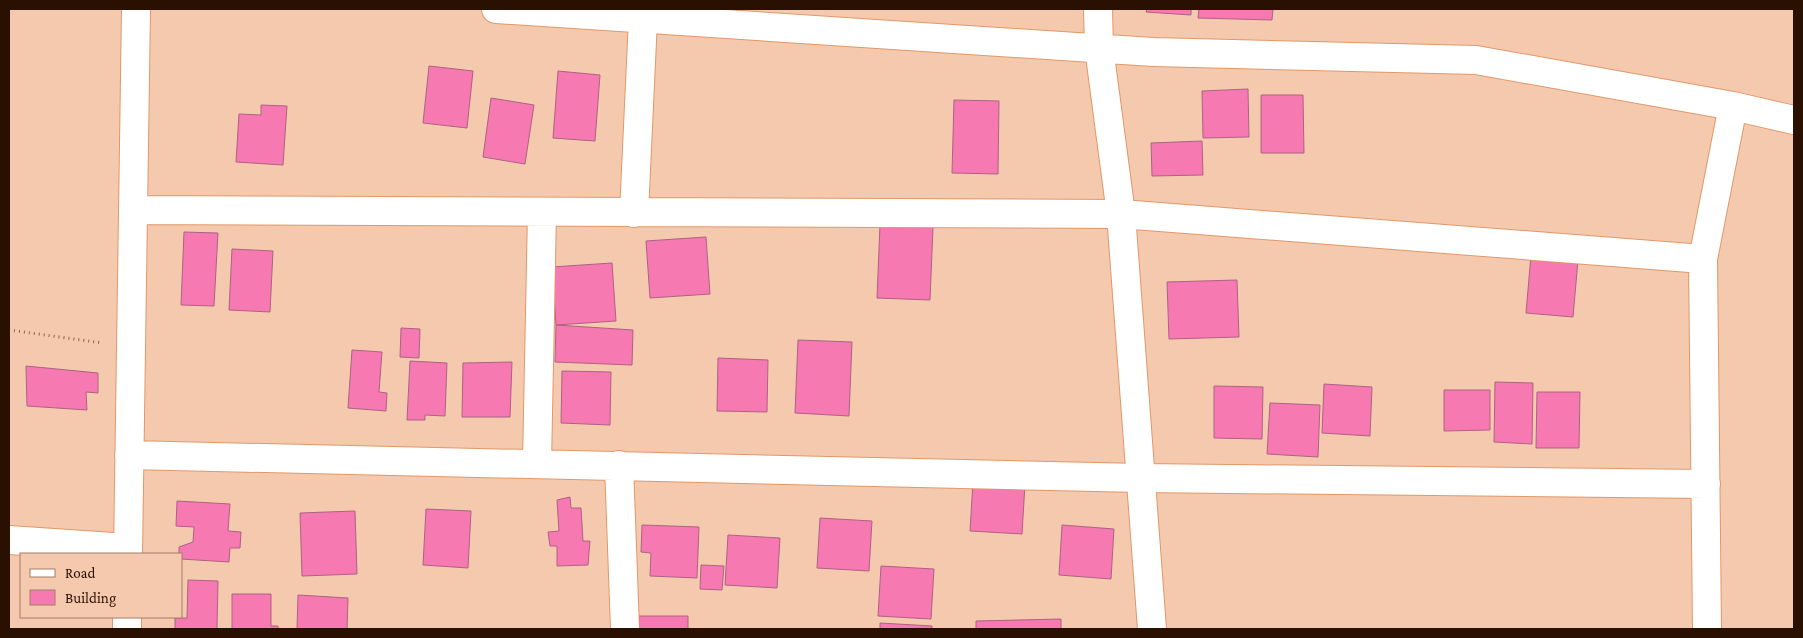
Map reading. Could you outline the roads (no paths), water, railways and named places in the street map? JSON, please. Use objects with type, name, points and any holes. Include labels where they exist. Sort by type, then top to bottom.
[{"type":"street","points":[[9,540],[128,551],[136,9]]},
{"type":"street","points":[[496,9],[567,11],[643,18],[1154,52],[1476,60],[1733,106],[1794,120]]},
{"type":"street","points":[[1098,9],[1099,48],[1121,214],[1152,629]]},
{"type":"street","points":[[634,213],[643,18]]},
{"type":"street","points":[[1707,629],[1704,259],[1733,106]]},
{"type":"street","points":[[133,210],[1121,214],[1704,259]]},
{"type":"street","points":[[537,464],[542,212]]},
{"type":"street","points":[[129,455],[1141,478],[1706,484]]},
{"type":"street","points":[[619,465],[625,629]]}]
